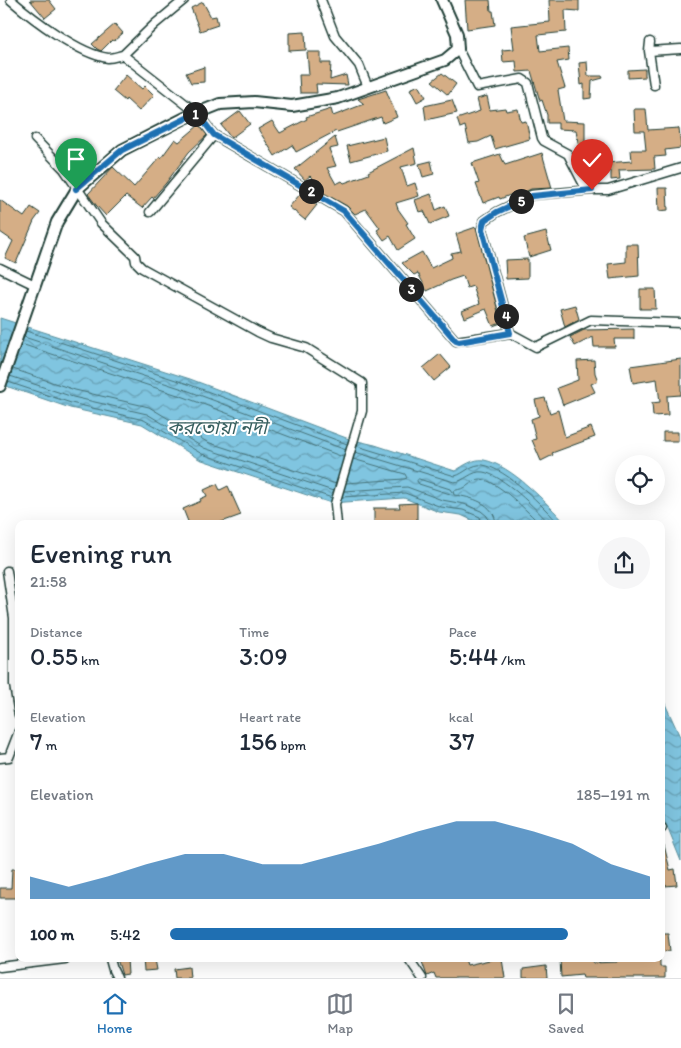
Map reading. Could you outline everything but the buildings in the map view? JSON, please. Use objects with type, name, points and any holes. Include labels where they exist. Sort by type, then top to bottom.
[{"type":"street","points":[[11,0],[68,41],[96,55],[110,58],[123,55],[155,24],[184,0]]},
{"type":"street","points":[[321,0],[335,36],[360,65],[368,87]]},
{"type":"street","points":[[442,0],[457,34],[458,49],[477,87],[522,79],[528,83],[542,138],[544,141],[568,154],[584,184],[592,190]]},
{"type":"street","points":[[650,42],[649,51],[654,85]]},
{"type":"street","points":[[0,386],[57,222],[76,189],[122,150],[197,113],[220,104],[254,102],[292,106],[338,98],[445,60],[458,49]]},
{"type":"street","points":[[649,51],[681,49]]},
{"type":"street","points":[[123,55],[197,113],[214,135],[344,211],[456,341],[510,333],[536,347],[592,320],[681,323]]},
{"type":"street","points":[[150,212],[214,135]]},
{"type":"street","points":[[35,139],[64,169],[100,223],[135,256],[136,262],[142,268],[258,332],[271,338],[306,348],[362,383],[362,410],[335,504],[337,520]]},
{"type":"street","points":[[510,333],[482,229],[484,221],[497,212],[532,196],[608,190],[681,168]]},
{"type":"street","points":[[0,268],[35,285]]},
{"type":"street","points":[[7,571],[14,618],[15,691]]},
{"type":"street","points":[[0,758],[9,756],[15,741]]},
{"type":"street","points":[[0,966],[37,962]]},
{"type":"street","points":[[111,962],[117,978]]},
{"type":"street","points":[[410,962],[420,976],[410,978]]},
{"type":"water","name":"করতোয়া নদী","points":[[0,318],[190,379],[349,439],[375,445],[455,471],[476,460],[494,463],[506,469],[528,486],[562,520],[472,520],[461,515],[439,512],[404,498],[331,503],[199,459],[142,424],[70,408],[0,384]]},
{"type":"water","points":[[665,704],[681,739],[681,861],[665,822]]},
{"type":"route","points":[[76,189],[122,150],[197,113],[214,135],[344,211],[456,341],[459,342],[510,333],[482,229],[484,221],[497,212],[532,196],[592,190]]}]
